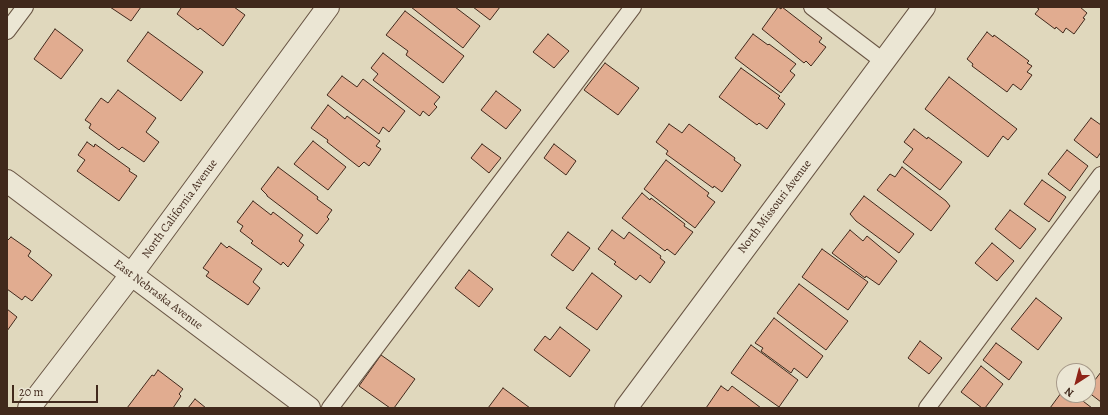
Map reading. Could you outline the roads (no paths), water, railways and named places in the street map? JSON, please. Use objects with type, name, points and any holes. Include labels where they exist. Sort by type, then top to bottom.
[{"type":"street","name":"North California Avenue","points":[[30,408],[131,275],[328,7]]},
{"type":"street","name":"North Missouri Avenue","points":[[626,408],[924,7]]},
{"type":"street","name":"East Nebraska Avenue","points":[[7,181],[309,408]]},
{"type":"lane","points":[[7,31],[25,7]]},
{"type":"lane","points":[[330,408],[633,7]]},
{"type":"lane","points":[[812,7],[883,61]]},
{"type":"lane","points":[[927,408],[1101,175]]}]
